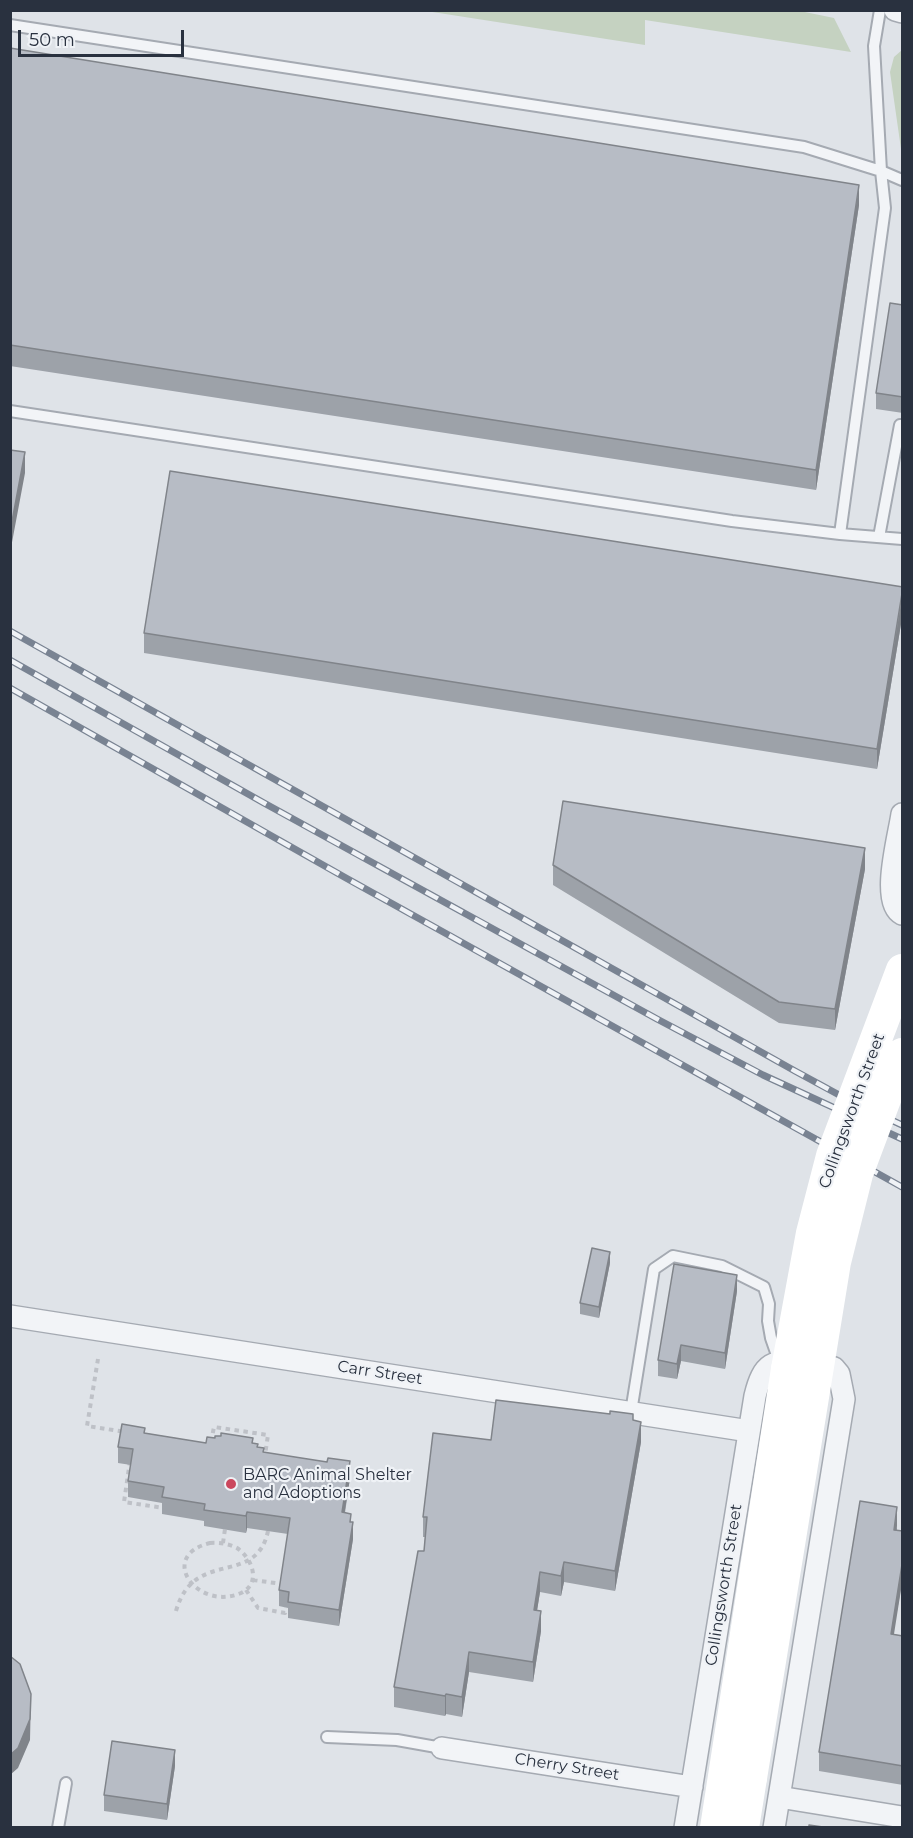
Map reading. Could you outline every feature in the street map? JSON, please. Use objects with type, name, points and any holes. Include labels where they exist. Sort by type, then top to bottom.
[{"type":"main road","name":"Collingsworth Street","points":[[743,1827],[737,1776],[785,1386],[812,1233],[832,1156],[903,970]]},
{"type":"main road","name":"Collingsworth Street","points":[[716,1827],[737,1776],[835,1262],[857,1173],[903,1054]]},
{"type":"street","points":[[895,10],[903,12]]},
{"type":"street","points":[[903,814],[891,893],[895,908],[903,914]]},
{"type":"street","name":"Carr Street","points":[[10,1316],[749,1431]]},
{"type":"street","points":[[774,1827],[844,1399],[839,1374],[834,1368],[778,1361]]},
{"type":"street","name":"Collingsworth Street","points":[[685,1827],[758,1383],[769,1365],[778,1361]]},
{"type":"street","name":"Cherry Street","points":[[442,1748],[692,1787]]},
{"type":"street","points":[[779,1797],[903,1817]]},
{"type":"lane","points":[[840,534],[885,208],[874,46],[880,10]]},
{"type":"lane","points":[[10,25],[804,147],[903,180]]},
{"type":"lane","points":[[10,411],[732,520],[840,534],[903,539]]},
{"type":"lane","points":[[879,537],[900,425]]},
{"type":"lane","points":[[631,1412],[654,1269],[673,1256],[722,1266],[764,1287],[769,1304],[768,1321],[771,1338],[778,1361]]},
{"type":"lane","points":[[327,1737],[397,1740],[442,1748]]},
{"type":"lane","points":[[58,1827],[66,1783]]},
{"type":"path","points":[[98,1359],[87,1426],[135,1434]]},
{"type":"path","points":[[211,1446],[214,1427],[249,1432],[268,1436],[265,1455]]},
{"type":"path","points":[[231,1439],[232,1430]]},
{"type":"path","points":[[248,1442],[249,1432]]},
{"type":"path","points":[[255,1453],[273,1456]]},
{"type":"path","points":[[131,1456],[124,1502],[171,1509]]},
{"type":"path","points":[[341,1467],[357,1469]]},
{"type":"path","points":[[223,1544],[225,1529]]},
{"type":"path","points":[[176,1611],[182,1595],[190,1584],[213,1571],[249,1560],[263,1547],[268,1531]]},
{"type":"path","points":[[223,1544],[234,1547],[249,1560],[253,1580],[246,1590],[231,1596],[203,1593],[190,1584],[184,1570],[185,1563],[189,1554],[198,1546],[223,1544]]},
{"type":"path","points":[[253,1580],[282,1584]]},
{"type":"path","points":[[246,1590],[258,1608],[285,1613],[286,1608]]},
{"type":"green space","points":[[426,11],[800,11],[834,18],[851,52],[645,20],[645,45]]},
{"type":"green space","points":[[902,50],[902,156],[890,72],[894,57]]},
{"type":"building","points":[[10,48],[859,185],[816,470],[10,345]]},
{"type":"building","points":[[890,303],[903,305],[903,397],[876,393]]},
{"type":"building","points":[[10,450],[25,452],[10,532]]},
{"type":"building","points":[[170,471],[903,587],[877,749],[144,633]]},
{"type":"building","points":[[563,801],[865,848],[835,1009],[779,1002],[553,865]]},
{"type":"building","points":[[592,1248],[610,1252],[599,1307],[580,1303]]},
{"type":"building","points":[[674,1264],[737,1275],[725,1353],[681,1345],[677,1364],[658,1360]]},
{"type":"building","points":[[496,1400],[610,1414],[610,1411],[633,1414],[633,1420],[641,1422],[615,1571],[564,1562],[561,1576],[540,1572],[534,1610],[541,1611],[533,1662],[469,1652],[462,1697],[394,1687],[418,1551],[424,1551],[427,1517],[423,1517],[433,1433],[491,1440]]},
{"type":"building","points":[[122,1424],[145,1428],[144,1433],[206,1443],[207,1437],[215,1438],[215,1436],[221,1436],[221,1433],[253,1438],[252,1443],[264,1448],[263,1452],[327,1462],[328,1458],[350,1461],[342,1512],[351,1514],[350,1522],[353,1522],[339,1610],[288,1602],[289,1592],[279,1590],[290,1518],[247,1512],[246,1516],[204,1510],[205,1504],[162,1497],[164,1487],[128,1481],[133,1449],[118,1447]]},
{"type":"building","points":[[860,1501],[897,1507],[894,1530],[903,1531],[903,1558],[891,1634],[903,1636],[903,1766],[819,1752]]},
{"type":"building","points":[[10,1656],[20,1664],[31,1694],[30,1719],[18,1748],[10,1755]]},
{"type":"building","points":[[112,1741],[175,1750],[167,1804],[104,1795]]},
{"type":"railway","points":[[10,631],[795,1071],[854,1103],[902,1125]]},
{"type":"railway","points":[[10,660],[264,803],[657,1019],[763,1075],[902,1139]]},
{"type":"railway","points":[[10,688],[902,1187]]},
{"type":"place","name":"BARC Animal Shelter and Adoptions","points":[[231,1484]]}]
